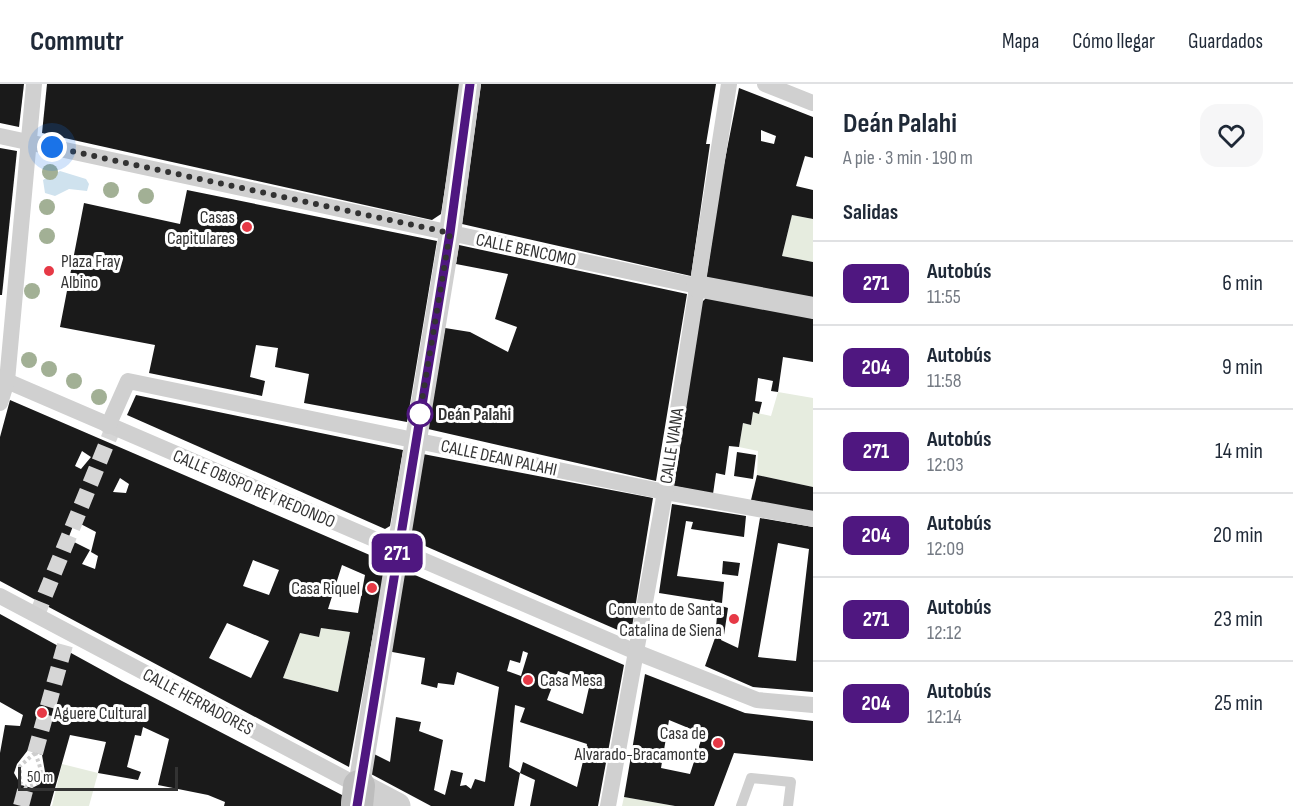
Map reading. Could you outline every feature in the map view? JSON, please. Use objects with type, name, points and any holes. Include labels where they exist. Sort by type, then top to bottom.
[{"type":"street","points":[[0,403],[34,84]]},
{"type":"street","points":[[358,796],[450,233],[470,84]]},
{"type":"street","name":"CALLE VIANA","points":[[608,806],[665,492],[729,84]]},
{"type":"street","points":[[765,84],[813,103]]},
{"type":"street","name":"CALLE BENCOMO","points":[[0,136],[697,286],[813,308]]},
{"type":"street","name":"CALLE OBISPO REY REDONDO","points":[[3,379],[397,551],[636,652],[757,700],[813,705]]},
{"type":"street","name":"CALLE DEAN PALAHI","points":[[108,426],[128,381],[665,492],[813,519]]},
{"type":"street","name":"CALLE HERRADORES","points":[[0,596],[358,796],[397,806]]},
{"type":"lane","points":[[741,806],[751,778],[791,782],[788,806]]},
{"type":"path","points":[[35,753],[42,772],[40,780],[34,786],[26,787],[20,783],[20,766],[35,753]]},
{"type":"shaded area","points":[[792,215],[813,219],[813,262],[782,256]]},
{"type":"shaded area","points":[[778,392],[813,398],[813,487],[757,475],[758,451],[739,447],[743,423],[751,425],[753,412],[771,416]]},
{"type":"shaded area","points":[[321,628],[350,632],[338,692],[283,678],[300,633],[319,637]]},
{"type":"shaded area","points":[[62,764],[98,773],[89,806],[52,806]]},
{"type":"shaded area","points":[[624,797],[675,806],[622,806]]},
{"type":"water","points":[[60,171],[86,179],[89,184],[87,191],[69,189],[55,196],[45,193],[43,180]]},
{"type":"building","points":[[0,84],[24,84],[19,127],[0,123]]},
{"type":"building","points":[[47,84],[461,84],[441,214],[432,220],[42,133]]},
{"type":"building","points":[[481,84],[716,84],[706,144],[710,144],[691,276],[462,224]]},
{"type":"building","points":[[739,88],[813,117],[813,158],[805,156],[796,186],[813,190],[813,219],[792,215],[782,256],[813,262],[813,299],[706,280],[720,185]],"holes":[[[761,130],[776,136],[774,144],[761,141]]]},
{"type":"building","points":[[0,148],[17,151],[2,295],[0,295]]},
{"type":"building","points":[[187,190],[437,241],[407,422],[304,403],[309,374],[275,367],[278,348],[256,345],[250,377],[265,381],[262,396],[149,373],[155,345],[60,327],[84,203],[180,224]]},
{"type":"building","points":[[459,245],[687,294],[656,481],[428,429],[445,328],[470,332],[508,352],[517,327],[495,319],[508,274],[456,264]]},
{"type":"building","points":[[707,297],[813,317],[813,362],[783,357],[778,392],[771,391],[773,381],[758,378],[755,401],[762,402],[759,414],[753,412],[751,425],[743,423],[739,447],[729,446],[725,475],[716,473],[713,494],[674,486],[701,303]]},
{"type":"building","points":[[136,395],[403,450],[390,526],[385,529],[127,415]]},
{"type":"building","points":[[10,400],[386,562],[349,767],[0,581],[0,437]],"holes":[[[82,451],[91,457],[81,469],[75,466]],[[120,478],[129,484],[126,493],[113,492]],[[75,521],[96,532],[91,552],[98,556],[95,569],[82,564],[90,550],[68,539]],[[253,560],[279,570],[269,595],[243,586]],[[342,565],[365,575],[358,613],[328,609]],[[227,623],[269,641],[251,678],[209,658]],[[321,628],[350,632],[338,692],[283,678],[300,633],[319,637]]]},
{"type":"building","points":[[737,452],[756,455],[753,479],[734,476]]},
{"type":"building","points":[[423,454],[653,498],[632,627],[620,631],[409,539]]},
{"type":"building","points":[[757,475],[813,487],[813,513],[751,500]]},
{"type":"building","points":[[672,504],[746,516],[744,537],[691,529],[693,522],[686,521],[677,576],[724,582],[722,603],[659,593]]},
{"type":"building","points":[[760,518],[813,527],[813,692],[753,687],[705,666],[715,638],[718,605],[728,608],[724,635],[721,640],[738,648]],"holes":[[[778,543],[809,549],[796,661],[758,657]]]},
{"type":"building","points":[[723,561],[740,563],[738,576],[722,574]]},
{"type":"building","points":[[401,569],[624,665],[598,806],[530,806],[535,780],[520,773],[514,806],[431,806],[371,774],[374,754],[390,762],[396,717],[421,722],[419,731],[443,740],[434,790],[445,795],[451,770],[463,773],[460,786],[466,785],[471,789],[475,779],[485,782],[499,687],[457,672],[454,685],[438,683],[437,688],[421,684],[425,658],[387,651]],"holes":[[[523,651],[528,653],[521,676],[507,671],[510,660],[520,663]],[[558,671],[590,683],[583,714],[547,700]],[[515,705],[525,708],[520,722],[587,744],[577,787],[523,762],[520,773],[509,767]]]},
{"type":"building","points":[[0,614],[122,681],[342,795],[341,806],[224,806],[225,802],[208,795],[158,785],[169,739],[143,727],[141,736],[135,735],[127,767],[141,772],[138,780],[98,773],[106,742],[70,735],[50,806],[0,806],[0,753],[5,725],[20,726],[23,715],[0,702]],"holes":[[[28,750],[42,755],[45,772],[40,784],[32,788],[21,785],[14,773],[17,764]]]},
{"type":"building","name":"Casa de Alvarado-Bracamonte","points":[[645,674],[745,713],[813,721],[813,761],[734,753],[714,806],[675,806],[624,797]],"holes":[[[669,720],[703,734],[690,774],[661,768]]]},
{"type":"tunnel","points":[[36,617],[113,428]]},
{"type":"tunnel","points":[[35,753],[68,634]]},
{"type":"tunnel","points":[[21,806],[26,787]]},
{"type":"bus line","name":"271","points":[[357,806],[450,233],[470,84]]},
{"type":"place","name":"Casas Capitulares","points":[[247,227]]},
{"type":"place","name":"Plaza Fray Albino","points":[[49,271]]},
{"type":"place","name":"Deán Palahi","points":[[420,414]]},
{"type":"place","name":"Casa Riquel","points":[[372,588]]},
{"type":"place","name":"Convento de Santa Catalina de Siena","points":[[734,619]]},
{"type":"place","name":"Casa Mesa","points":[[528,680]]},
{"type":"place","name":"Aguere Cultural","points":[[42,713]]},
{"type":"place","name":"Casa de Alvarado-Bracamonte","points":[[718,743]]},
{"type":"route","points":[[52,147],[450,233],[419,418],[420,414]]}]
